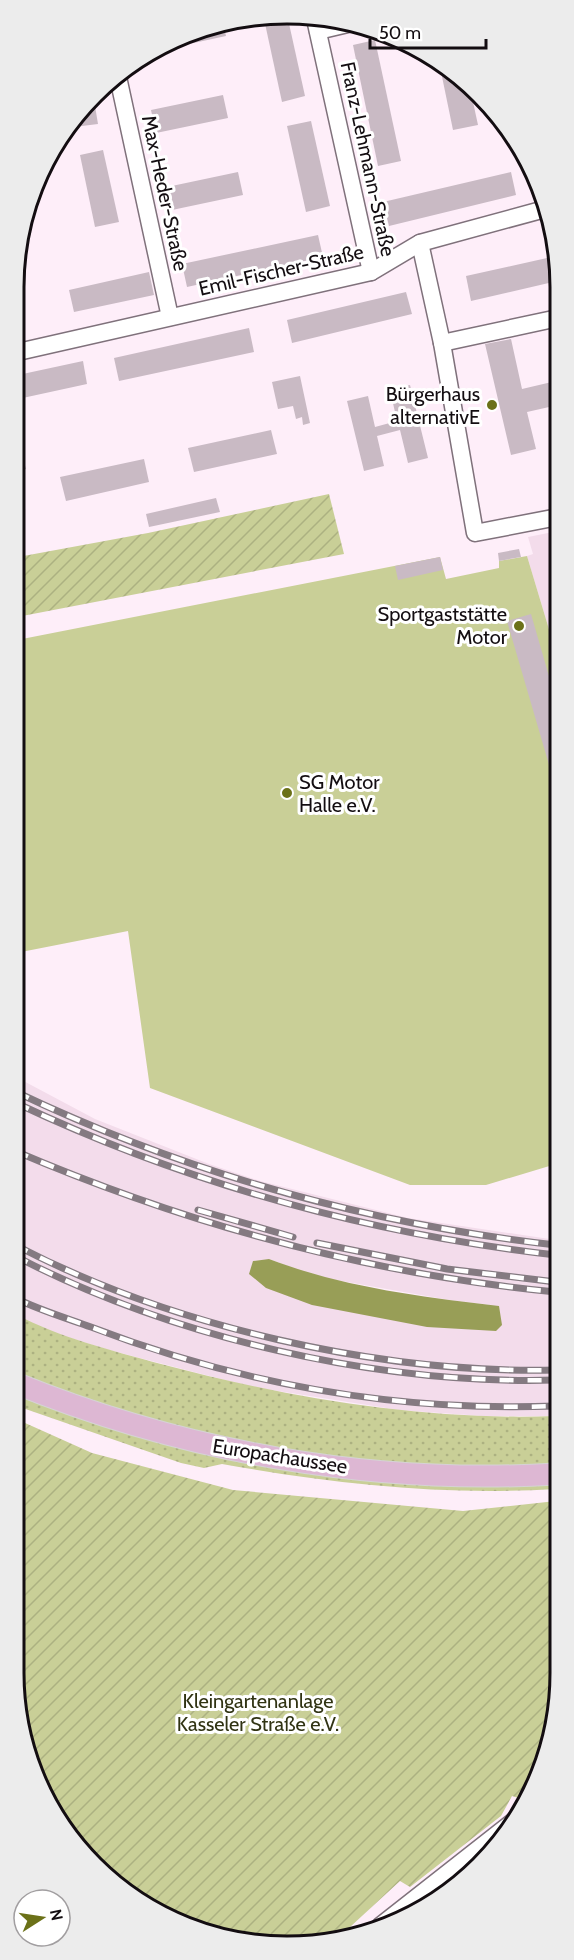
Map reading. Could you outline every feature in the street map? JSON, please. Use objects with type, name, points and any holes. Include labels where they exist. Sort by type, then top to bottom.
[{"type":"main road","name":"Europachaussee","points":[[24,1386],[123,1422],[259,1455],[349,1468],[407,1473],[487,1476],[550,1474]]},
{"type":"street","name":"Franz-Lehmann-Straße","points":[[317,26],[371,272]]},
{"type":"street","name":"Max-Heder-Straße","points":[[120,84],[170,317]]},
{"type":"street","name":"Emil-Fischer-Straße","points":[[24,351],[371,272],[420,243],[539,211]]},
{"type":"street","name":"Franz-Lehmann-Straße","points":[[420,243],[442,343],[475,533],[550,519]]},
{"type":"street","points":[[442,343],[550,320]]},
{"type":"street","points":[[400,1911],[491,1839]]},
{"type":"shaded area","points":[[550,533],[550,633],[527,556],[533,554],[528,537]]},
{"type":"shaded area","points":[[24,1081],[95,1119],[209,1164],[260,1181],[408,1218],[550,1239],[550,1416],[482,1416],[399,1410],[252,1387],[109,1350],[48,1331],[24,1319]],"holes":[[[269,1259],[313,1276],[449,1300],[499,1306],[266,1288]]]},
{"type":"shaded area","points":[[269,1259],[325,1277],[383,1290],[499,1306],[502,1325],[496,1331],[427,1327],[312,1305],[266,1288],[249,1274],[253,1261]]},
{"type":"green space","points":[[329,494],[344,554],[24,616],[24,556],[148,533]]},
{"type":"green space","name":"SG Motor Halle e.V.","points":[[527,556],[550,633],[550,1166],[486,1185],[410,1185],[150,1088],[128,931],[24,951],[24,639],[440,557],[446,579],[499,568],[499,561]]},
{"type":"green space","points":[[24,1318],[68,1337],[123,1354],[209,1376],[307,1397],[406,1411],[456,1415],[550,1416],[550,1465],[433,1466],[300,1454],[163,1425],[24,1377]]},
{"type":"green space","points":[[24,1394],[158,1440],[550,1481],[550,1489],[472,1491],[388,1487],[222,1464],[204,1468],[181,1463],[24,1408]]},
{"type":"green space","name":"Kleingartenanlage Kasseler Straße e.V.","points":[[24,1422],[92,1453],[233,1490],[463,1511],[550,1502],[548,1707],[541,1741],[530,1774],[519,1798],[512,1796],[501,1816],[410,1887],[400,1881],[348,1929],[321,1934],[287,1936],[253,1934],[202,1922],[155,1901],[114,1871],[78,1833],[59,1805],[44,1774],[33,1741],[26,1707]]},
{"type":"building","points":[[289,24],[305,96],[282,102],[265,25]]},
{"type":"building","points":[[225,32],[226,36],[184,45]]},
{"type":"building","points":[[375,40],[401,161],[378,166],[353,45]]},
{"type":"building","points":[[441,74],[473,101],[478,125],[453,130]]},
{"type":"building","points":[[223,95],[228,118],[156,133],[151,110]]},
{"type":"building","points":[[95,107],[98,124],[78,126]]},
{"type":"building","points":[[311,121],[330,206],[306,212],[287,126]]},
{"type":"building","points":[[103,150],[119,222],[95,227],[80,155]]},
{"type":"building","points":[[238,172],[243,195],[172,210],[167,187]]},
{"type":"building","points":[[511,172],[516,195],[389,226],[383,202]]},
{"type":"building","points":[[318,235],[323,257],[187,287],[182,264]]},
{"type":"building","points":[[547,258],[550,283],[471,301],[466,276]]},
{"type":"building","points":[[149,272],[154,295],[74,312],[69,290]]},
{"type":"building","points":[[406,292],[412,314],[292,343],[287,320]]},
{"type":"building","points":[[249,328],[254,352],[119,381],[114,358]]},
{"type":"building","points":[[511,339],[522,389],[550,382],[550,407],[527,412],[536,449],[511,455],[485,344]]},
{"type":"building","points":[[83,361],[87,384],[24,398],[24,374]]},
{"type":"building","points":[[300,376],[310,423],[303,425],[302,417],[296,419],[293,406],[278,409],[272,382]]},
{"type":"building","points":[[410,385],[428,458],[408,463],[400,430],[377,436],[384,466],[364,471],[347,401],[368,396],[375,427],[397,421],[390,390]]},
{"type":"building","points":[[271,430],[277,454],[194,472],[188,448]]},
{"type":"building","points":[[144,459],[149,482],[66,501],[60,477]]},
{"type":"building","points":[[216,498],[220,512],[149,527],[146,514]]},
{"type":"building","points":[[519,549],[521,557],[499,561],[498,553]]},
{"type":"building","points":[[440,557],[443,570],[398,580],[395,566]]},
{"type":"building","points":[[531,614],[550,680],[550,768],[507,621]]},
{"type":"railway","points":[[24,1096],[146,1147],[280,1191],[417,1224],[550,1244]]},
{"type":"railway","points":[[24,1107],[146,1158],[279,1201],[416,1234],[550,1254]]},
{"type":"railway","points":[[24,1155],[146,1202],[280,1242],[417,1273],[550,1291]]},
{"type":"railway","points":[[198,1210],[293,1237]]},
{"type":"railway","points":[[317,1243],[447,1269],[550,1281]]},
{"type":"railway","points":[[24,1249],[76,1274],[141,1300],[209,1322],[278,1340],[349,1354],[419,1364],[489,1369],[550,1370]]},
{"type":"railway","points":[[24,1260],[76,1285],[141,1311],[209,1333],[278,1351],[348,1365],[419,1374],[488,1379],[550,1380]]},
{"type":"railway","points":[[24,1302],[147,1347],[262,1379],[378,1399],[496,1407],[550,1406]]},
{"type":"place","name":"Bürgerhaus alternativE","points":[[492,405]]},
{"type":"place","name":"Sportgaststätte Motor","points":[[519,626]]},
{"type":"place","name":"SG Motor Halle e.V.","points":[[287,793]]}]
